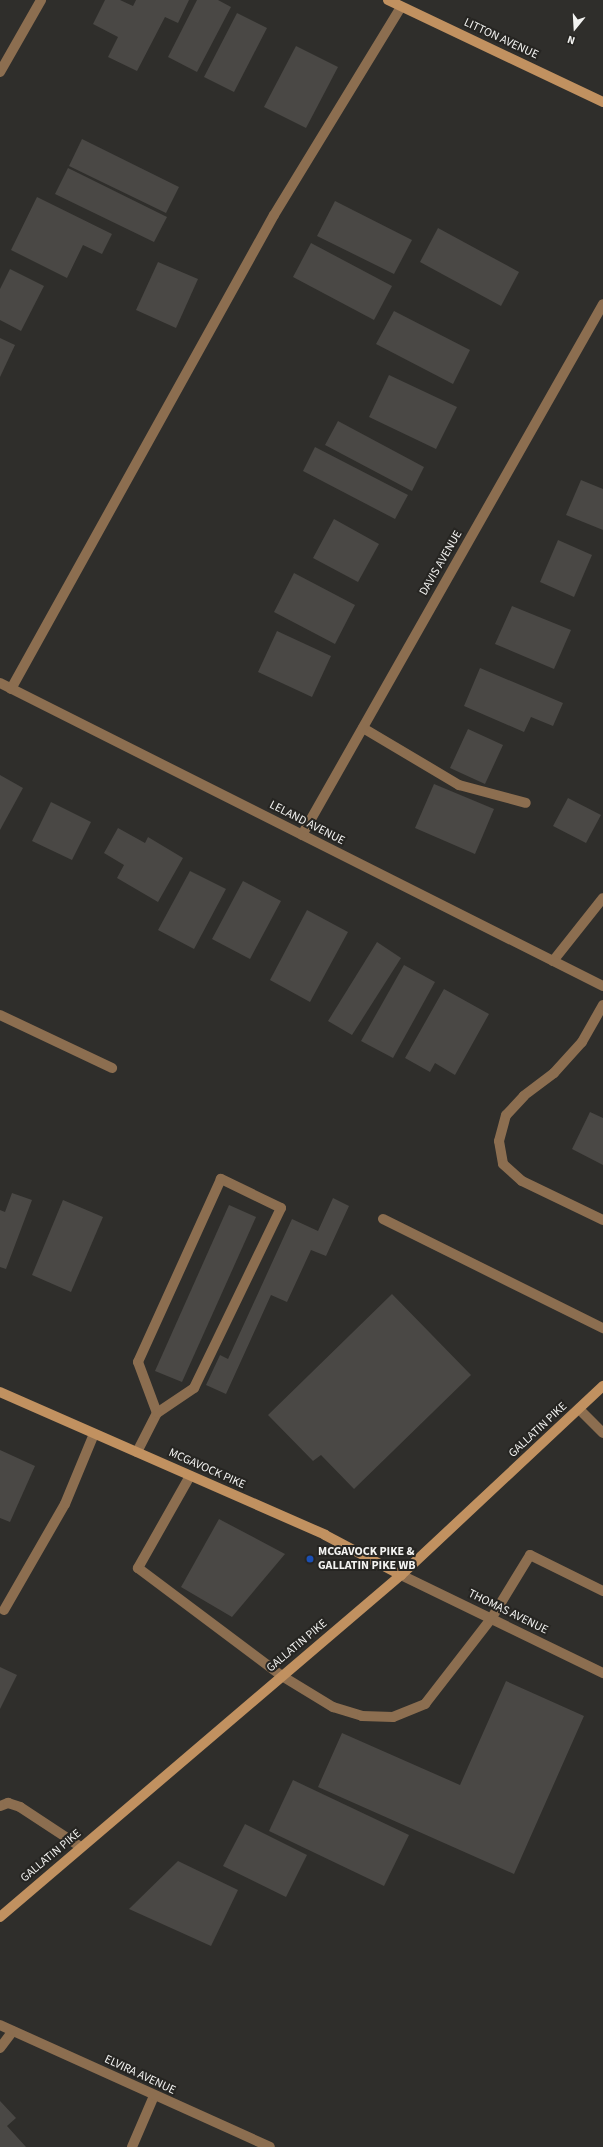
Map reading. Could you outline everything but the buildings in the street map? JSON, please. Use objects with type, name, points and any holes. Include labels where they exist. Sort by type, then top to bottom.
[{"type":"main road","name":"LITTON AVENUE","points":[[388,0],[603,102]]},
{"type":"main road","name":"GALLATIN PIKE","points":[[0,1917],[401,1575],[603,1386]]},
{"type":"main road","name":"MCGAVOCK PIKE","points":[[0,1392],[325,1535],[401,1575]]},
{"type":"street","points":[[0,72],[40,0]]},
{"type":"street","points":[[11,689],[274,215],[401,7]]},
{"type":"street","name":"DAVIS AVENUE","points":[[302,835],[603,304]]},
{"type":"street","name":"LELAND AVENUE","points":[[0,683],[603,986]]},
{"type":"street","points":[[362,728],[459,786],[526,803]]},
{"type":"street","points":[[553,960],[603,898]]},
{"type":"street","points":[[603,1005],[582,1042],[554,1073],[524,1096],[506,1115],[499,1141],[503,1164],[522,1181],[603,1220]]},
{"type":"street","points":[[0,1015],[112,1068]]},
{"type":"street","points":[[137,1452],[157,1413],[194,1388],[281,1208],[221,1179],[138,1362],[157,1413]]},
{"type":"street","points":[[383,1219],[603,1328]]},
{"type":"street","points":[[579,1409],[603,1433]]},
{"type":"street","points":[[4,1610],[65,1504],[94,1434]]},
{"type":"street","points":[[190,1476],[138,1568],[282,1676],[333,1707],[362,1716],[393,1718],[425,1704],[491,1619],[530,1555],[603,1591]]},
{"type":"street","name":"THOMAS AVENUE","points":[[401,1575],[603,1673]]},
{"type":"street","points":[[0,1806],[8,1803],[20,1807],[81,1847]]},
{"type":"street","name":"ELVIRA AVENUE","points":[[0,2025],[154,2096],[270,2147]]},
{"type":"street","points":[[0,2048],[13,2031]]},
{"type":"street","points":[[132,2147],[154,2096]]},
{"type":"place","name":"MCGAVOCK PIKE & GALLATIN PIKE WB","points":[[310,1559]]}]
